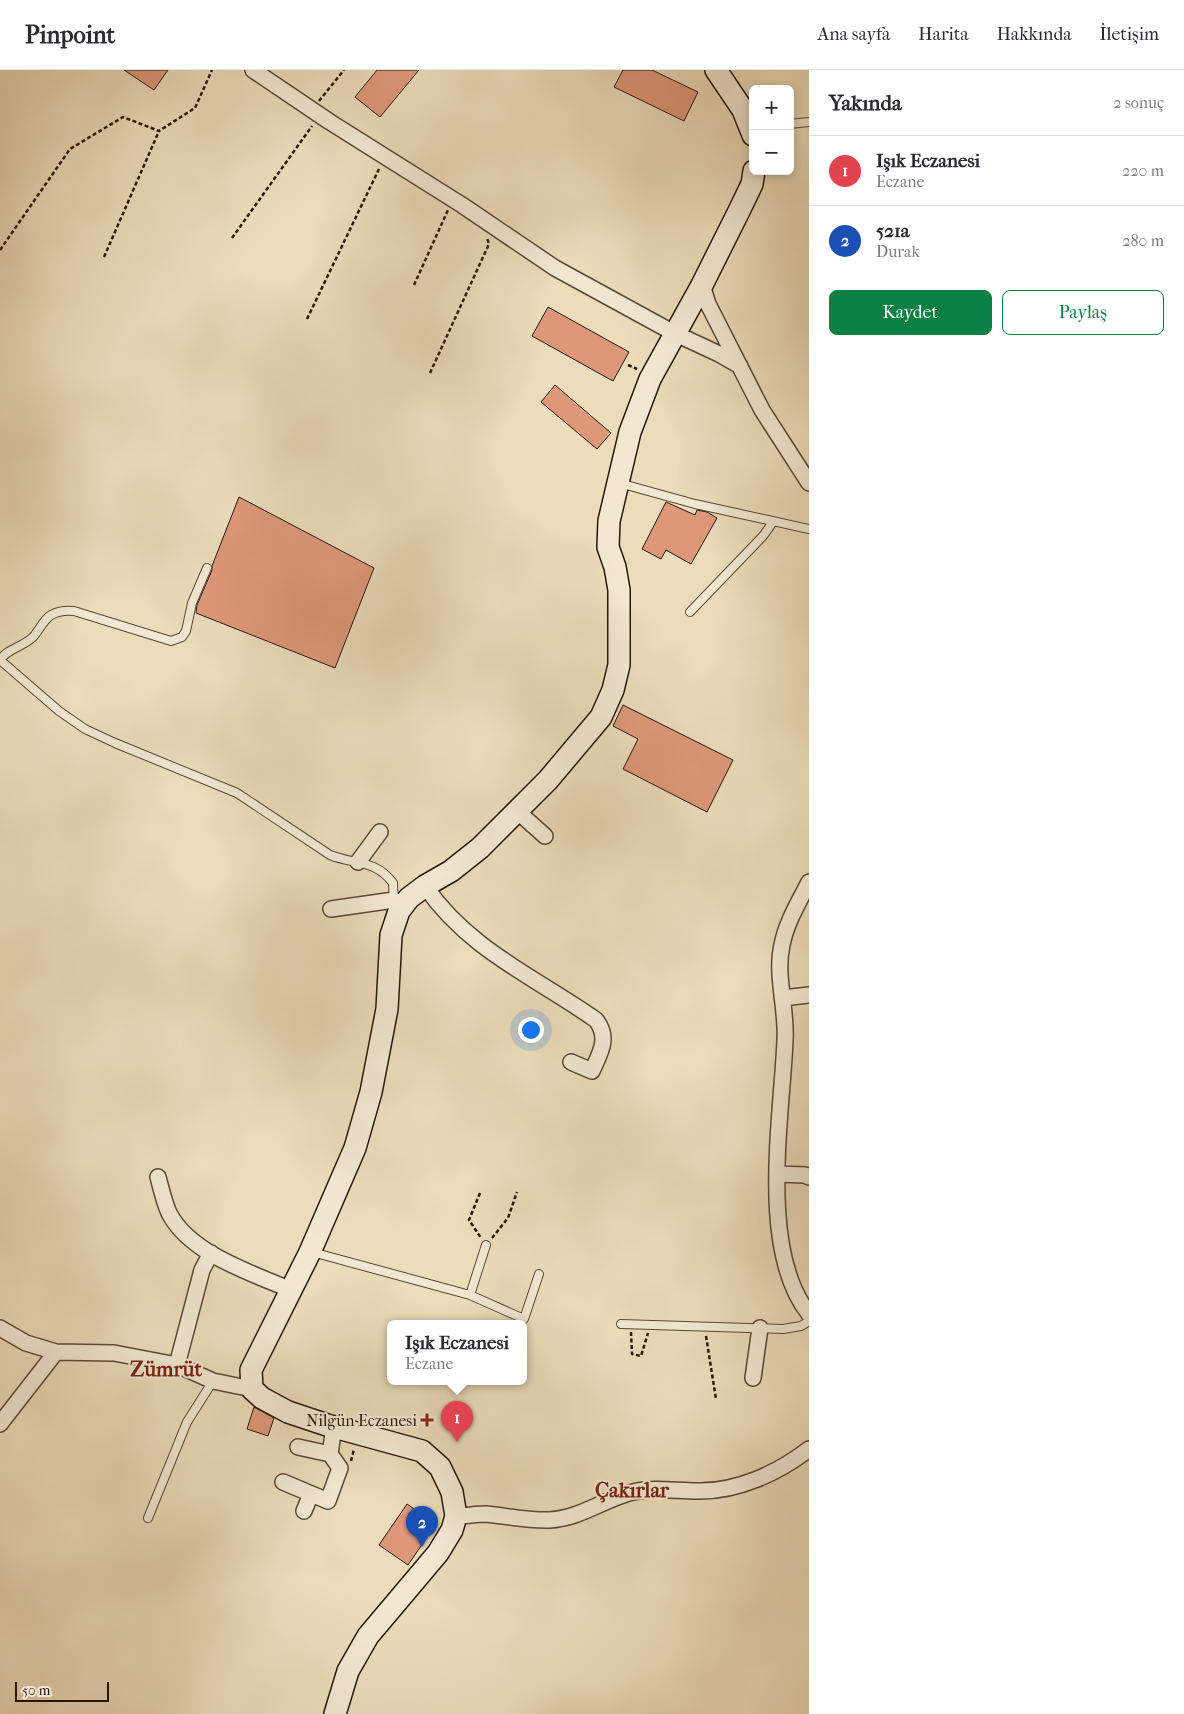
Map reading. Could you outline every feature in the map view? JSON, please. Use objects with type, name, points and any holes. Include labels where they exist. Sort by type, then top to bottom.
[{"type":"street","points":[[253,70],[555,268],[674,333],[720,354],[740,366]]},
{"type":"street","points":[[716,70],[743,110],[751,130]]},
{"type":"street","points":[[331,909],[396,906],[451,871],[480,848],[548,780],[601,717],[613,690],[619,665],[619,590],[615,567],[608,547],[609,522],[630,432],[650,379],[702,285],[748,191],[753,175]]},
{"type":"street","points":[[702,285],[708,304],[762,410],[809,483]]},
{"type":"street","points":[[517,811],[546,836]]},
{"type":"street","points":[[358,862],[380,832]]},
{"type":"street","points":[[809,882],[791,920],[782,945],[780,969],[786,1038],[781,1093],[778,1174],[778,1220],[786,1267],[801,1304],[809,1314]]},
{"type":"street","points":[[425,886],[444,911],[468,935],[510,966],[596,1020],[602,1028],[604,1040],[592,1071],[571,1062]]},
{"type":"street","points":[[252,1389],[251,1370],[310,1252],[355,1148],[371,1092],[387,1009],[391,936],[396,906]]},
{"type":"street","points":[[783,998],[809,995]]},
{"type":"street","points":[[778,1174],[805,1175],[809,1177]]},
{"type":"street","points":[[158,1177],[169,1213],[179,1227],[196,1242],[229,1263],[290,1290]]},
{"type":"street","points":[[177,1364],[202,1270],[211,1253]]},
{"type":"street","points":[[0,1328],[26,1343],[56,1352],[114,1353],[177,1364],[213,1381],[252,1389],[262,1398],[288,1412],[334,1427],[422,1451],[440,1467],[452,1492],[456,1516],[452,1530],[438,1553],[368,1636],[348,1671],[335,1714]]},
{"type":"street","points":[[753,1378],[760,1328]]},
{"type":"street","points":[[0,1424],[56,1352]]},
{"type":"street","points":[[330,1454],[334,1427]]},
{"type":"street","points":[[283,1482],[328,1501],[340,1468],[330,1454],[298,1447]]},
{"type":"street","points":[[456,1516],[484,1514],[550,1520],[578,1515],[633,1492],[659,1490],[699,1492],[733,1487],[763,1477],[792,1462],[809,1450]]},
{"type":"street","points":[[304,1512],[311,1494]]},
{"type":"lane","points":[[794,124],[809,122]]},
{"type":"lane","points":[[618,483],[695,504],[809,529]]},
{"type":"lane","points":[[690,612],[763,536],[773,522]]},
{"type":"lane","points":[[206,568],[192,603],[186,631],[178,639],[171,641],[74,612],[63,611],[47,617],[33,637],[8,651],[0,660],[59,711],[85,728],[237,793],[261,807],[320,850],[337,858],[374,866],[388,876],[393,883],[396,906]]},
{"type":"lane","points":[[470,1295],[486,1245]]},
{"type":"lane","points":[[310,1252],[470,1295],[524,1319],[539,1274]]},
{"type":"lane","points":[[621,1324],[792,1328],[809,1321]]},
{"type":"lane","points":[[148,1518],[187,1422],[213,1381]]},
{"type":"path","points":[[104,257],[158,131],[194,108],[212,70]]},
{"type":"path","points":[[232,238],[344,70]]},
{"type":"path","points":[[0,250],[70,149],[123,117],[158,131]]},
{"type":"path","points":[[307,319],[385,156]]},
{"type":"path","points":[[414,285],[452,200]]},
{"type":"path","points":[[430,373],[489,244],[484,234],[488,223]]},
{"type":"path","points":[[480,1193],[469,1220],[486,1245],[508,1218],[517,1192]]},
{"type":"path","points":[[631,1324],[632,1354],[641,1356],[651,1325]]},
{"type":"path","points":[[704,1327],[716,1399]]},
{"type":"building","points":[[124,70],[168,70],[154,90]]},
{"type":"building","points":[[377,70],[419,70],[380,117],[355,97]]},
{"type":"building","points":[[623,70],[652,70],[698,92],[684,121],[614,87]]},
{"type":"building","points":[[548,307],[629,352],[613,381],[532,336]]},
{"type":"building","points":[[555,385],[611,433],[597,449],[541,402]]},
{"type":"building","points":[[239,497],[374,568],[335,668],[196,613],[197,605]]},
{"type":"building","points":[[666,502],[695,515],[697,510],[707,512],[717,518],[691,564],[666,550],[661,559],[642,549]]},
{"type":"building","points":[[623,705],[733,760],[707,812],[623,769],[638,739],[613,726]]},
{"type":"building","points":[[254,1407],[274,1418],[268,1436],[247,1429]]},
{"type":"building","points":[[407,1504],[436,1524],[408,1565],[379,1545]]},
{"type":"place","name":"Nilgün Eczanesi","points":[[427,1420]]},
{"type":"place","name":"Işık Eczanesi","points":[[457,1442]]},
{"type":"place","name":"521a","points":[[422,1547]]},
{"type":"district","name":"Zümrüt","points":[[166,1369]]},
{"type":"district","name":"Çakırlar","points":[[632,1490]]}]
